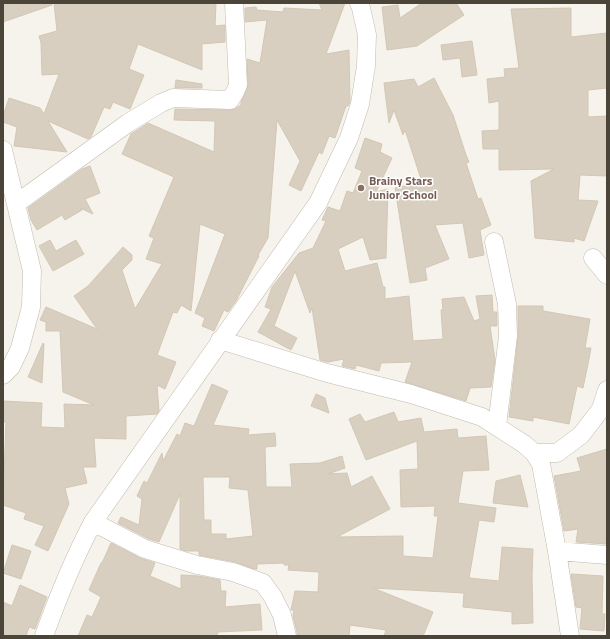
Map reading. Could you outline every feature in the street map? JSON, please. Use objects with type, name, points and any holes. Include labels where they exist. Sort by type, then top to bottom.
[{"type":"street","points":[[17,203],[128,123],[161,103],[173,98],[230,100],[238,85],[234,3]]},
{"type":"street","points":[[44,636],[78,550],[93,522],[318,203],[349,138],[360,104],[366,66],[367,35],[359,3]]},
{"type":"street","points":[[3,150],[17,203],[32,272],[31,307],[20,348],[11,366],[3,375]]},
{"type":"street","points":[[494,242],[507,304],[508,336],[497,426]]},
{"type":"street","points":[[592,258],[607,275]]},
{"type":"street","points":[[220,340],[327,373],[482,416],[524,444],[534,453],[541,464],[557,551],[570,636]]},
{"type":"street","points":[[534,453],[557,454],[581,435],[601,409],[607,390]]},
{"type":"street","points":[[93,522],[145,549],[197,565],[233,572],[263,583],[273,597],[282,615],[287,636]]},
{"type":"street","points":[[557,551],[607,555]]},
{"type":"building","points":[[3,3],[51,3],[52,5],[3,22]]},
{"type":"building","points":[[54,3],[216,3],[215,26],[225,25],[225,42],[202,44],[202,70],[138,44],[129,69],[144,75],[130,109],[113,102],[110,109],[104,107],[91,137],[88,139],[48,121],[67,152],[14,146],[17,127],[3,122],[3,116],[9,98],[40,108],[44,114],[59,74],[42,75],[41,43],[39,36],[57,31]]},
{"type":"building","points":[[319,3],[345,3],[326,54],[349,50],[350,102],[348,106],[346,106],[335,138],[329,136],[322,154],[319,152],[301,191],[289,185],[300,161],[277,120],[268,238],[258,255],[259,256],[236,301],[228,312],[224,310],[214,331],[202,326],[205,318],[195,313],[225,234],[200,224],[191,311],[181,305],[177,313],[173,312],[157,355],[176,362],[165,389],[157,385],[159,411],[157,414],[126,416],[126,439],[94,438],[96,467],[83,467],[87,483],[65,488],[69,504],[48,551],[35,545],[44,526],[24,519],[26,513],[3,505],[6,422],[3,422],[3,401],[42,403],[41,427],[65,428],[64,404],[94,405],[63,392],[60,331],[46,331],[46,322],[40,320],[46,307],[97,329],[74,296],[88,286],[123,247],[132,255],[132,260],[122,270],[135,309],[162,264],[146,259],[154,238],[149,236],[174,177],[122,154],[131,134],[148,123],[214,152],[215,121],[174,120],[175,109],[230,110],[241,106],[241,102],[248,85],[247,59],[260,63],[267,20],[245,22],[245,8],[256,7],[257,10],[283,12],[284,8],[322,10]]},
{"type":"building","points":[[422,3],[456,3],[464,15],[417,46],[387,50],[382,7],[398,5],[400,18]]},
{"type":"building","points":[[571,8],[571,37],[607,33],[607,88],[588,90],[588,117],[607,116],[607,176],[580,175],[578,200],[598,201],[584,241],[574,238],[574,242],[535,238],[531,181],[554,169],[499,170],[499,149],[483,149],[482,131],[499,130],[499,101],[489,103],[487,79],[505,77],[504,69],[519,68],[511,9]]},
{"type":"building","points":[[472,41],[477,75],[462,77],[460,58],[443,60],[441,45]]},
{"type":"building","points":[[434,78],[453,115],[469,162],[466,163],[478,199],[481,198],[491,225],[480,230],[484,255],[469,258],[463,223],[435,225],[449,259],[425,268],[427,280],[410,283],[395,188],[422,182],[405,130],[403,135],[394,110],[389,123],[384,83],[414,79],[418,87]]},
{"type":"building","points":[[176,80],[202,84],[202,88],[175,88]]},
{"type":"building","points":[[365,138],[382,144],[380,152],[392,158],[376,192],[388,189],[386,258],[370,260],[363,237],[338,249],[345,271],[377,263],[383,287],[385,287],[385,299],[409,296],[413,341],[443,339],[441,310],[443,310],[442,299],[464,297],[474,321],[480,319],[476,296],[492,295],[493,312],[497,312],[497,326],[490,326],[495,360],[491,387],[470,388],[466,401],[405,382],[412,362],[381,363],[379,371],[356,365],[355,369],[342,366],[344,359],[328,362],[320,360],[312,308],[310,313],[295,271],[274,326],[297,338],[291,350],[258,332],[271,309],[265,307],[272,287],[299,253],[313,248],[326,221],[322,220],[328,207],[340,211],[347,191],[353,193],[362,171],[355,168]]},
{"type":"building","points":[[90,166],[100,193],[85,199],[93,214],[80,208],[82,210],[65,220],[62,215],[37,230],[31,220],[28,208],[82,169]]},
{"type":"building","points":[[50,240],[56,251],[76,240],[84,254],[53,271],[39,246]]},
{"type":"building","points":[[518,306],[543,306],[543,311],[590,319],[585,348],[591,348],[589,359],[583,388],[577,386],[569,424],[533,417],[533,421],[509,417],[518,337]]},
{"type":"building","points":[[43,343],[44,344],[42,383],[28,377]]},
{"type":"building","points":[[212,384],[228,391],[213,425],[249,429],[248,435],[275,433],[276,446],[265,447],[266,487],[292,487],[290,464],[320,463],[342,456],[345,468],[328,474],[347,473],[351,487],[372,476],[390,509],[337,537],[403,536],[403,556],[433,558],[438,516],[434,516],[435,506],[401,507],[400,470],[418,469],[417,441],[366,460],[349,419],[360,414],[365,422],[394,412],[398,422],[421,418],[424,432],[457,429],[458,438],[486,436],[489,470],[463,471],[458,503],[496,508],[494,522],[479,520],[469,578],[499,581],[502,547],[533,549],[533,623],[512,624],[512,612],[463,607],[464,593],[373,588],[433,612],[423,636],[384,636],[386,630],[350,625],[349,636],[297,636],[293,616],[294,610],[291,610],[295,591],[318,592],[319,572],[288,570],[289,565],[284,565],[284,563],[257,564],[257,569],[254,569],[235,562],[199,555],[199,551],[186,551],[180,549],[180,494],[159,542],[149,539],[118,523],[121,517],[139,525],[142,499],[137,496],[144,481],[147,483],[162,453],[163,461],[177,434],[180,436],[185,423],[194,426]],"holes":[[[203,477],[230,477],[229,488],[248,490],[253,536],[226,539],[226,534],[211,534],[211,520],[204,520]]]},
{"type":"building","points":[[316,394],[325,398],[329,413],[311,406]]},
{"type":"building","points":[[607,449],[607,544],[576,542],[578,529],[564,531],[554,476],[581,471],[577,458]]},
{"type":"building","points":[[520,475],[528,507],[493,503],[496,481]]},
{"type":"building","points":[[111,543],[140,558],[155,563],[150,576],[181,589],[181,575],[199,576],[220,580],[221,591],[226,591],[225,607],[260,604],[262,630],[218,632],[217,636],[78,636],[87,615],[92,617],[101,597],[89,590]]},
{"type":"building","points":[[12,545],[31,551],[21,579],[3,573]]},
{"type":"building","points":[[571,574],[603,576],[602,614],[605,614],[604,631],[580,629],[582,608],[576,607]]},
{"type":"building","points":[[20,585],[47,597],[35,629],[29,627],[26,636],[3,636],[3,602],[12,606]]},
{"type":"place","name":"Brainy Stars Junior School","points":[[361,188]]}]
